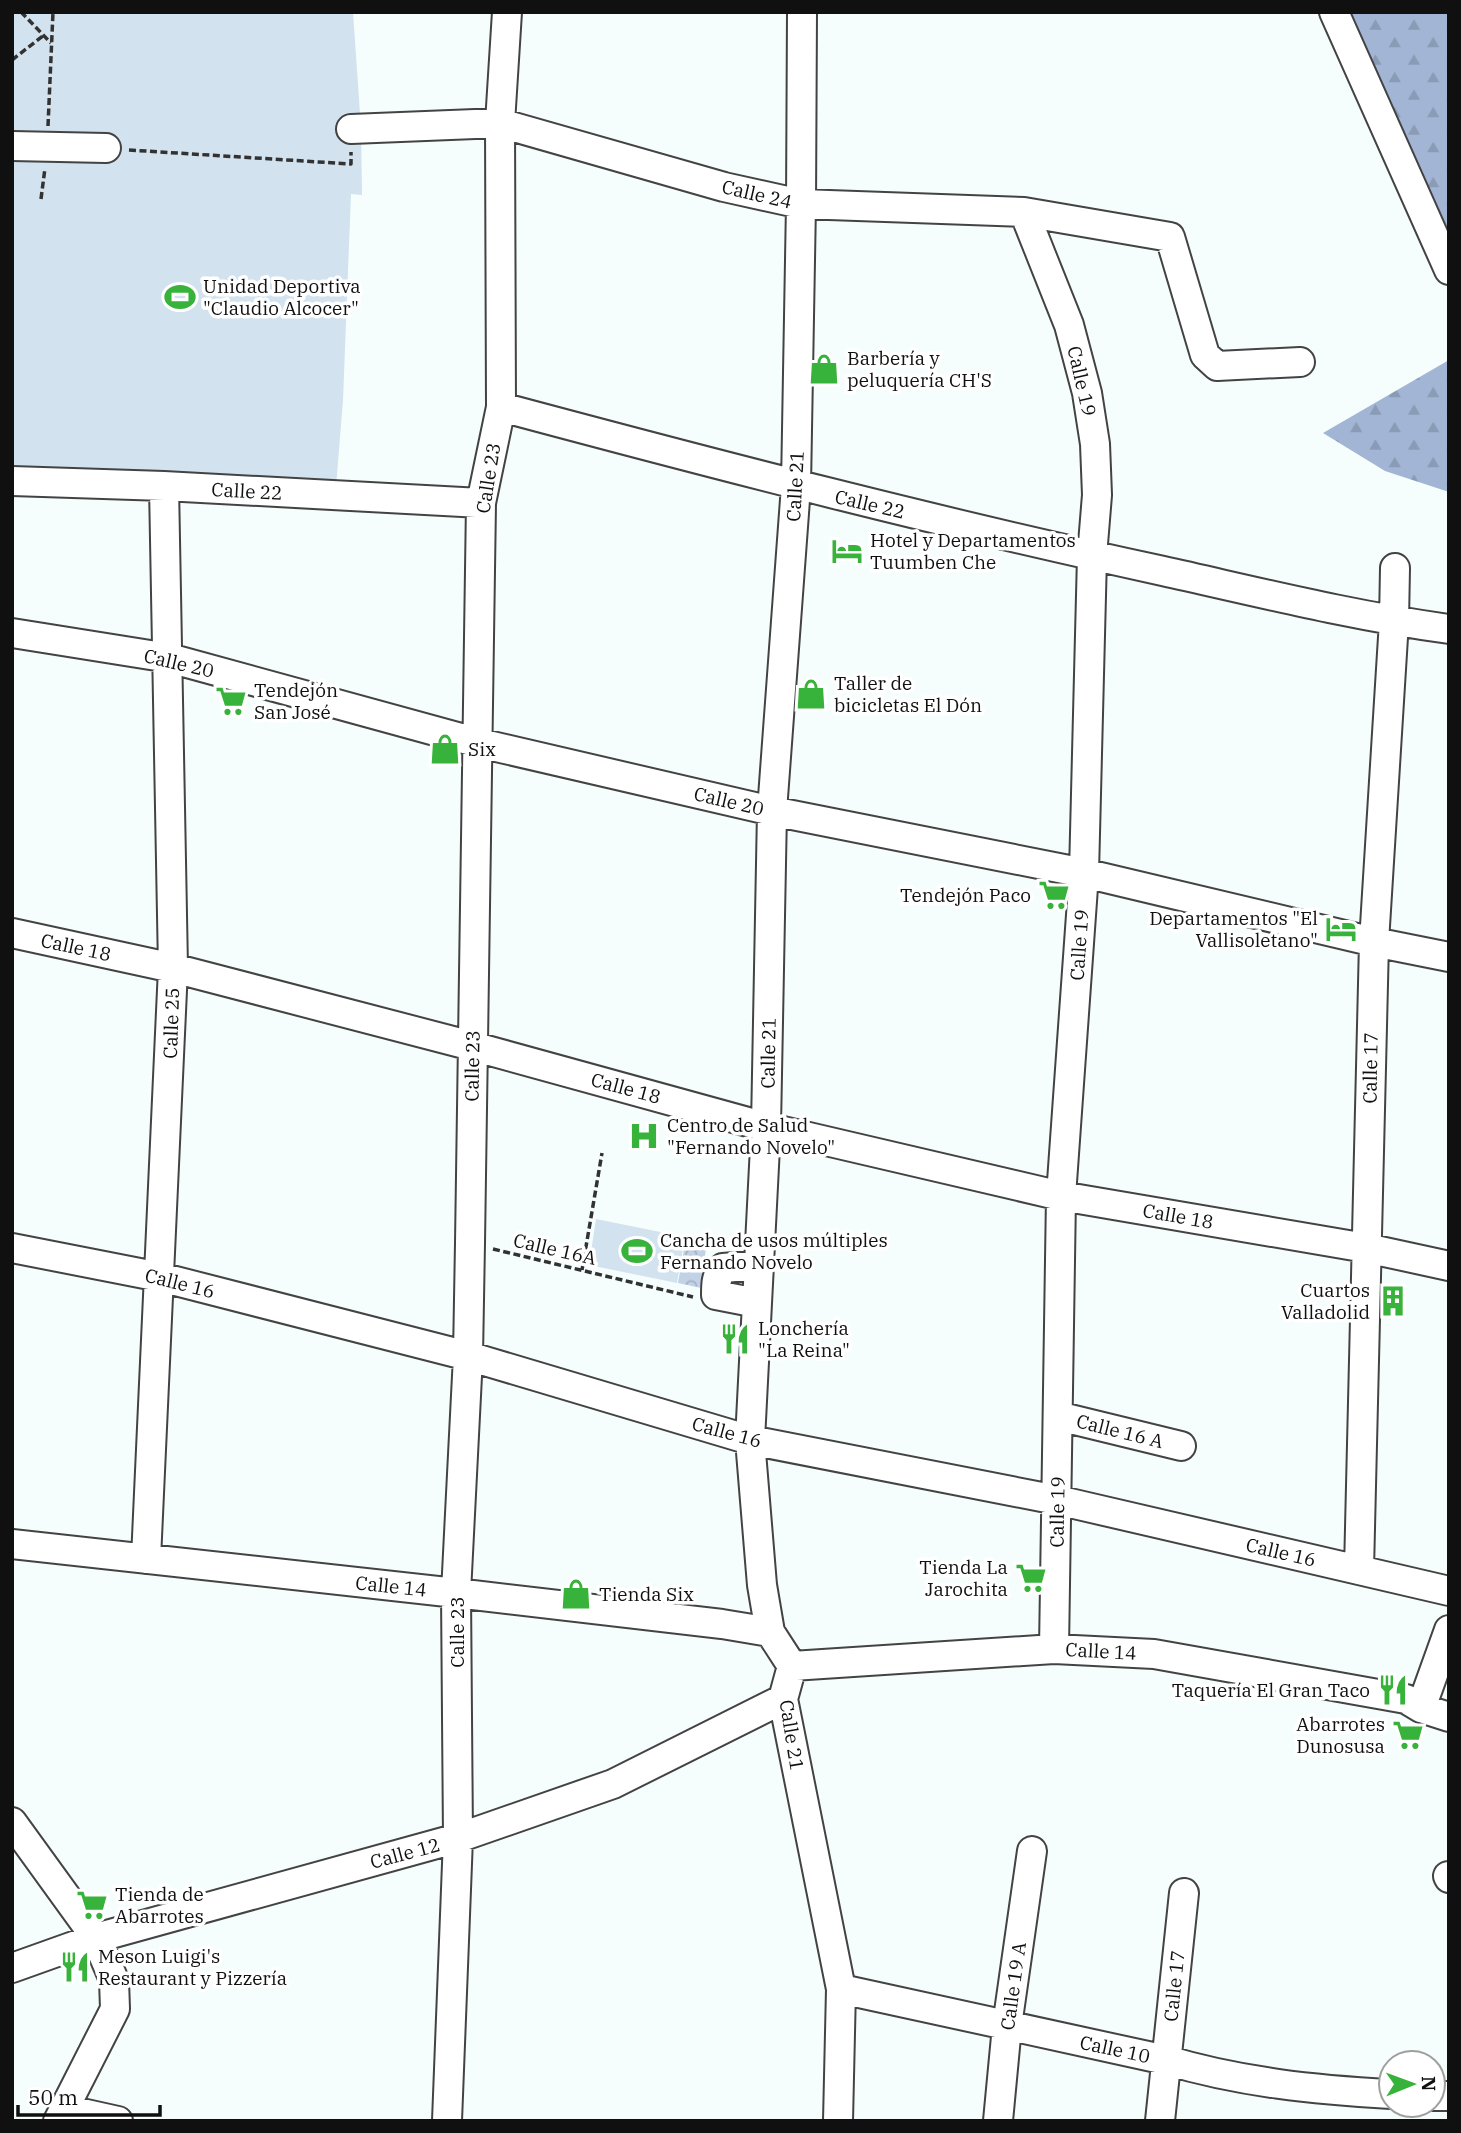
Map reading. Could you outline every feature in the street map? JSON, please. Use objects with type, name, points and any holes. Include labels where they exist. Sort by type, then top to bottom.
[{"type":"street","name":"Calle 23","points":[[447,2121],[458,1838],[457,1593],[468,1356],[481,503],[501,407],[500,123],[507,12]]},
{"type":"street","name":"Calle 21","points":[[802,12],[802,204],[796,486],[772,811],[766,1127],[750,1440],[762,1585],[770,1632],[792,1666],[783,1699],[841,1989],[838,2121]]},
{"type":"street","points":[[1334,12],[1449,270]]},
{"type":"street","name":"Calle 24","points":[[351,129],[500,123],[724,187],[802,204],[1024,212],[1170,237],[1205,355],[1217,366],[1300,362]]},
{"type":"street","points":[[12,146],[106,148]]},
{"type":"street","name":"Calle 19","points":[[1024,212],[1069,325],[1087,393],[1095,444],[1097,495],[1092,556],[1084,873],[1061,1196],[1054,1649]]},
{"type":"street","name":"Calle 22","points":[[501,407],[796,486],[1092,556],[1394,621],[1449,629]]},
{"type":"street","name":"Calle 22","points":[[12,481],[164,486],[481,503]]},
{"type":"street","name":"Calle 25","points":[[146,1559],[173,968],[164,486]]},
{"type":"street","name":"Calle 17","points":[[1359,1570],[1374,942],[1395,568]]},
{"type":"street","name":"Calle 20","points":[[12,633],[169,658],[479,743],[772,811],[1084,873],[1374,942],[1449,957]]},
{"type":"street","name":"Calle 18","points":[[12,933],[173,968],[766,1127],[1061,1196],[1366,1248],[1449,1266]]},
{"type":"street","name":"Calle 16","points":[[12,1248],[160,1277],[468,1356],[750,1440],[1057,1500],[1449,1591]]},
{"type":"street","points":[[757,1303],[716,1295],[716,1284],[717,1276],[723,1268],[759,1265]]},
{"type":"street","name":"Calle 16 A","points":[[1058,1416],[1181,1446]]},
{"type":"street","name":"Calle 14","points":[[12,1544],[457,1593],[770,1632]]},
{"type":"street","points":[[1426,1697],[1449,1630]]},
{"type":"street","name":"Calle 14","points":[[792,1666],[1054,1649],[1154,1654],[1426,1697],[1449,1717]]},
{"type":"street","name":"Calle 12","points":[[12,1968],[96,1938],[458,1838],[613,1784],[783,1699]]},
{"type":"street","points":[[12,1822],[96,1938],[114,1980],[115,2008],[61,2115],[118,2121]]},
{"type":"street","name":"Calle 19 A","points":[[998,2121],[1007,2026],[1032,1851]]},
{"type":"street","name":"Calle 17","points":[[1160,2121],[1184,1893]]},
{"type":"street","name":"Calle 10","points":[[841,1989],[1166,2060],[1196,2069],[1317,2090],[1377,2093]]},
{"type":"path","points":[[22,12],[51,43]]},
{"type":"path","points":[[41,199],[48,148],[53,12]]},
{"type":"path","points":[[12,60],[44,35]]},
{"type":"path","points":[[106,148],[351,164],[351,129]]},
{"type":"path","points":[[582,1270],[602,1153]]},
{"type":"path","name":"Calle 16A","points":[[470,1243],[703,1299]]},
{"type":"green space","points":[[1345,12],[1449,12],[1449,234]]},
{"type":"green space","points":[[1449,360],[1449,492],[1385,471],[1323,433]]},
{"type":"green space","points":[[686,1238],[706,1248],[701,1288],[678,1283]]},
{"type":"shaded area","name":"Unidad Deportiva \"Claudio Alcocer\"","points":[[12,12],[353,12],[361,128],[362,195],[351,194],[343,400],[336,487],[12,467]]},
{"type":"shaded area","name":"Cancha de usos múltiples Fernando Novelo","points":[[596,1219],[685,1237],[677,1283],[589,1265]]},
{"type":"place","name":"Unidad Deportiva \"Claudio Alcocer\"","points":[[180,297]]},
{"type":"place","name":"Barbería y peluquería CH'S","points":[[824,369]]},
{"type":"place","name":"Hotel y Departamentos Tuumben Che","points":[[847,551]]},
{"type":"place","name":"Taller de bicicletas El Dón","points":[[811,694]]},
{"type":"place","name":"Tendejón San José","points":[[231,701]]},
{"type":"place","name":"Six","points":[[445,749]]},
{"type":"place","name":"Tendejón Paco","points":[[1054,895]]},
{"type":"place","name":"Departamentos \"El Vallisoletano\"","points":[[1341,929]]},
{"type":"place","name":"Centro de Salud \"Fernando Novelo\"","points":[[644,1136]]},
{"type":"place","name":"Cancha de usos múltiples Fernando Novelo","points":[[637,1251]]},
{"type":"place","name":"Cuartos Valladolid","points":[[1393,1301]]},
{"type":"place","name":"Lonchería \"La Reina\"","points":[[735,1339]]},
{"type":"place","name":"Tienda La Jarochita","points":[[1031,1578]]},
{"type":"place","name":"Tienda Six","points":[[576,1594]]},
{"type":"place","name":"Taquería El Gran Taco","points":[[1393,1690]]},
{"type":"place","name":"Abarrotes Dunosusa","points":[[1408,1735]]},
{"type":"place","name":"Tienda de Abarrotes","points":[[92,1905]]},
{"type":"place","name":"Meson Luigi's Restaurant y Pizzería","points":[[75,1967]]}]
